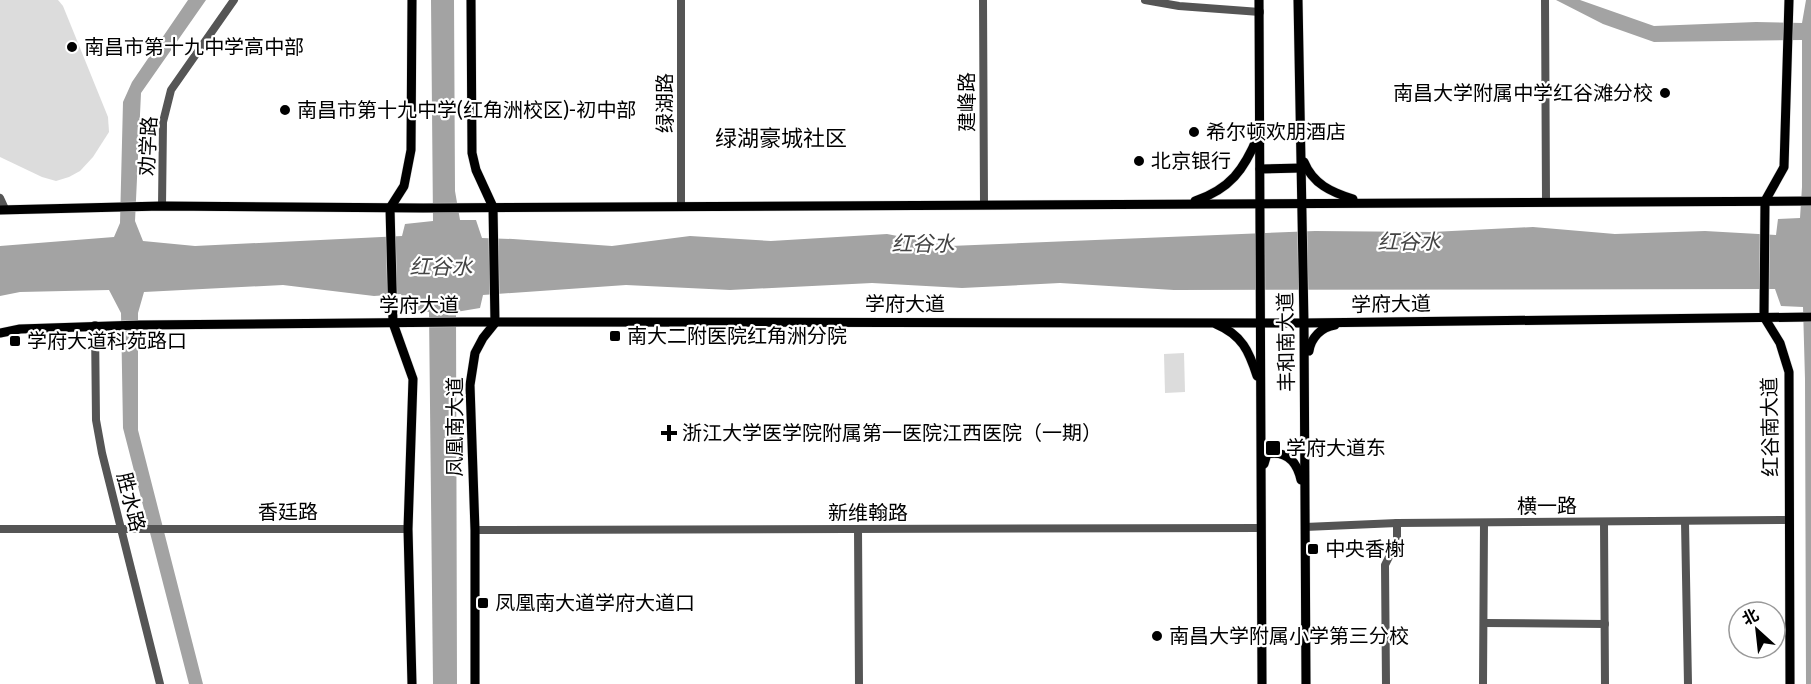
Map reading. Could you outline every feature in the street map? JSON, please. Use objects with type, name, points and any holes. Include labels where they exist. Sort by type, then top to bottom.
[{"type":"main road","points":[[412,0],[411,150],[404,186],[390,208],[393,323],[413,379],[408,529],[412,684]]},
{"type":"main road","points":[[471,0],[472,153],[476,170],[493,207],[495,323]]},
{"type":"main road","name":"丰和南大道","points":[[1259,0],[1262,684]]},
{"type":"main road","name":"丰和南大道","points":[[1298,0],[1303,202],[1306,684]]},
{"type":"main road","points":[[1764,316],[1765,201],[1784,166],[1789,0]]},
{"type":"main road","points":[[1189,203],[1220,190],[1236,176],[1248,159],[1260,131]]},
{"type":"main road","points":[[1302,156],[1308,172],[1319,184],[1332,192],[1364,202]]},
{"type":"main road","points":[[1260,169],[1302,168]]},
{"type":"main road","points":[[2,210],[162,206],[464,208],[1811,201]]},
{"type":"main road","name":"红谷南大道","points":[[1764,316],[1780,343],[1789,372],[1790,684]]},
{"type":"main road","name":"学府大道","points":[[0,333],[20,329],[95,325],[462,322],[1304,323],[1811,316]]},
{"type":"main road","points":[[1211,322],[1232,330],[1241,341],[1251,358],[1261,387]]},
{"type":"main road","points":[[1305,380],[1310,342],[1319,332],[1329,326],[1351,322]]},
{"type":"main road","name":"凤凰南大道","points":[[476,684],[471,385],[475,353],[495,323]]},
{"type":"main road","points":[[1261,494],[1264,459],[1267,454],[1276,452],[1283,453],[1293,460],[1299,471],[1305,494]]},
{"type":"street","name":"劝学路","points":[[162,206],[163,122],[171,90],[234,0]]},
{"type":"street","name":"绿湖路","points":[[681,0],[681,206]]},
{"type":"street","name":"建峰路","points":[[983,0],[984,204]]},
{"type":"street","points":[[1145,0],[1179,6],[1260,12]]},
{"type":"street","points":[[1545,0],[1546,201]]},
{"type":"street","points":[[0,198],[2,210]]},
{"type":"street","name":"胜水路","points":[[95,325],[96,420],[102,453],[160,684]]},
{"type":"street","name":"横一路","points":[[1305,527],[1397,523],[1789,520]]},
{"type":"street","points":[[1684,522],[1688,684]]},
{"type":"street","points":[[1386,684],[1384,565],[1397,541],[1397,523]]},
{"type":"street","points":[[1484,523],[1484,684]]},
{"type":"street","points":[[1604,523],[1605,684]]},
{"type":"street","name":"新维翰路","points":[[475,531],[1261,528]]},
{"type":"street","points":[[0,529],[121,529]]},
{"type":"street","name":"香廷路","points":[[121,529],[408,529]]},
{"type":"street","points":[[858,529],[859,684]]},
{"type":"street","points":[[1484,622],[1605,624]]},
{"type":"shaded area","name":"南昌市第十九中学高中部","points":[[0,0],[58,0],[63,6],[108,117],[109,132],[93,157],[80,171],[69,177],[56,181],[42,177],[0,157]]},
{"type":"shaded area","points":[[1184,353],[1185,392],[1165,393],[1164,354]]},
{"type":"water","name":"红谷水","points":[[188,0],[206,0],[141,93],[135,221],[143,241],[195,246],[402,236],[405,224],[433,221],[431,0],[454,0],[455,191],[460,220],[476,220],[482,238],[612,246],[690,236],[771,241],[887,234],[950,246],[1315,231],[1432,232],[1533,227],[1615,234],[1705,231],[1776,235],[1778,219],[1800,218],[1802,40],[1654,42],[1603,24],[1556,0],[1580,0],[1654,26],[1756,22],[1802,23],[1806,0],[1811,0],[1811,684],[1806,684],[1803,307],[1781,306],[1775,289],[1174,290],[1060,283],[962,288],[872,283],[730,290],[626,285],[483,295],[480,308],[456,312],[457,684],[433,684],[429,312],[406,309],[401,294],[374,296],[283,285],[144,292],[138,313],[138,430],[203,684],[189,684],[123,428],[121,313],[109,290],[20,292],[0,296],[0,246],[114,237],[120,223],[123,102],[132,82]]},
{"type":"place","name":"南昌市第十九中学高中部","points":[[72,47]]},
{"type":"place","name":"南昌大学附属中学红谷滩分校","points":[[1665,93]]},
{"type":"place","name":"南昌市第十九中学(红角洲校区)-初中部","points":[[285,110]]},
{"type":"place","name":"希尔顿欢朋酒店","points":[[1194,132]]},
{"type":"place","name":"北京银行","points":[[1139,161]]},
{"type":"place","name":"南大二附医院红角洲分院","points":[[615,336]]},
{"type":"place","name":"学府大道科苑路口","points":[[15,341]]},
{"type":"place","name":"浙江大学医学院附属第一医院江西医院（一期）","points":[[669,433]]},
{"type":"place","name":"学府大道东","points":[[1273,448]]},
{"type":"place","name":"中央香榭","points":[[1313,549]]},
{"type":"place","name":"凤凰南大道学府大道口","points":[[483,603]]},
{"type":"place","name":"南昌大学附属小学第三分校","points":[[1157,636]]},
{"type":"district","name":"绿湖豪城社区","points":[[781,138]]}]
